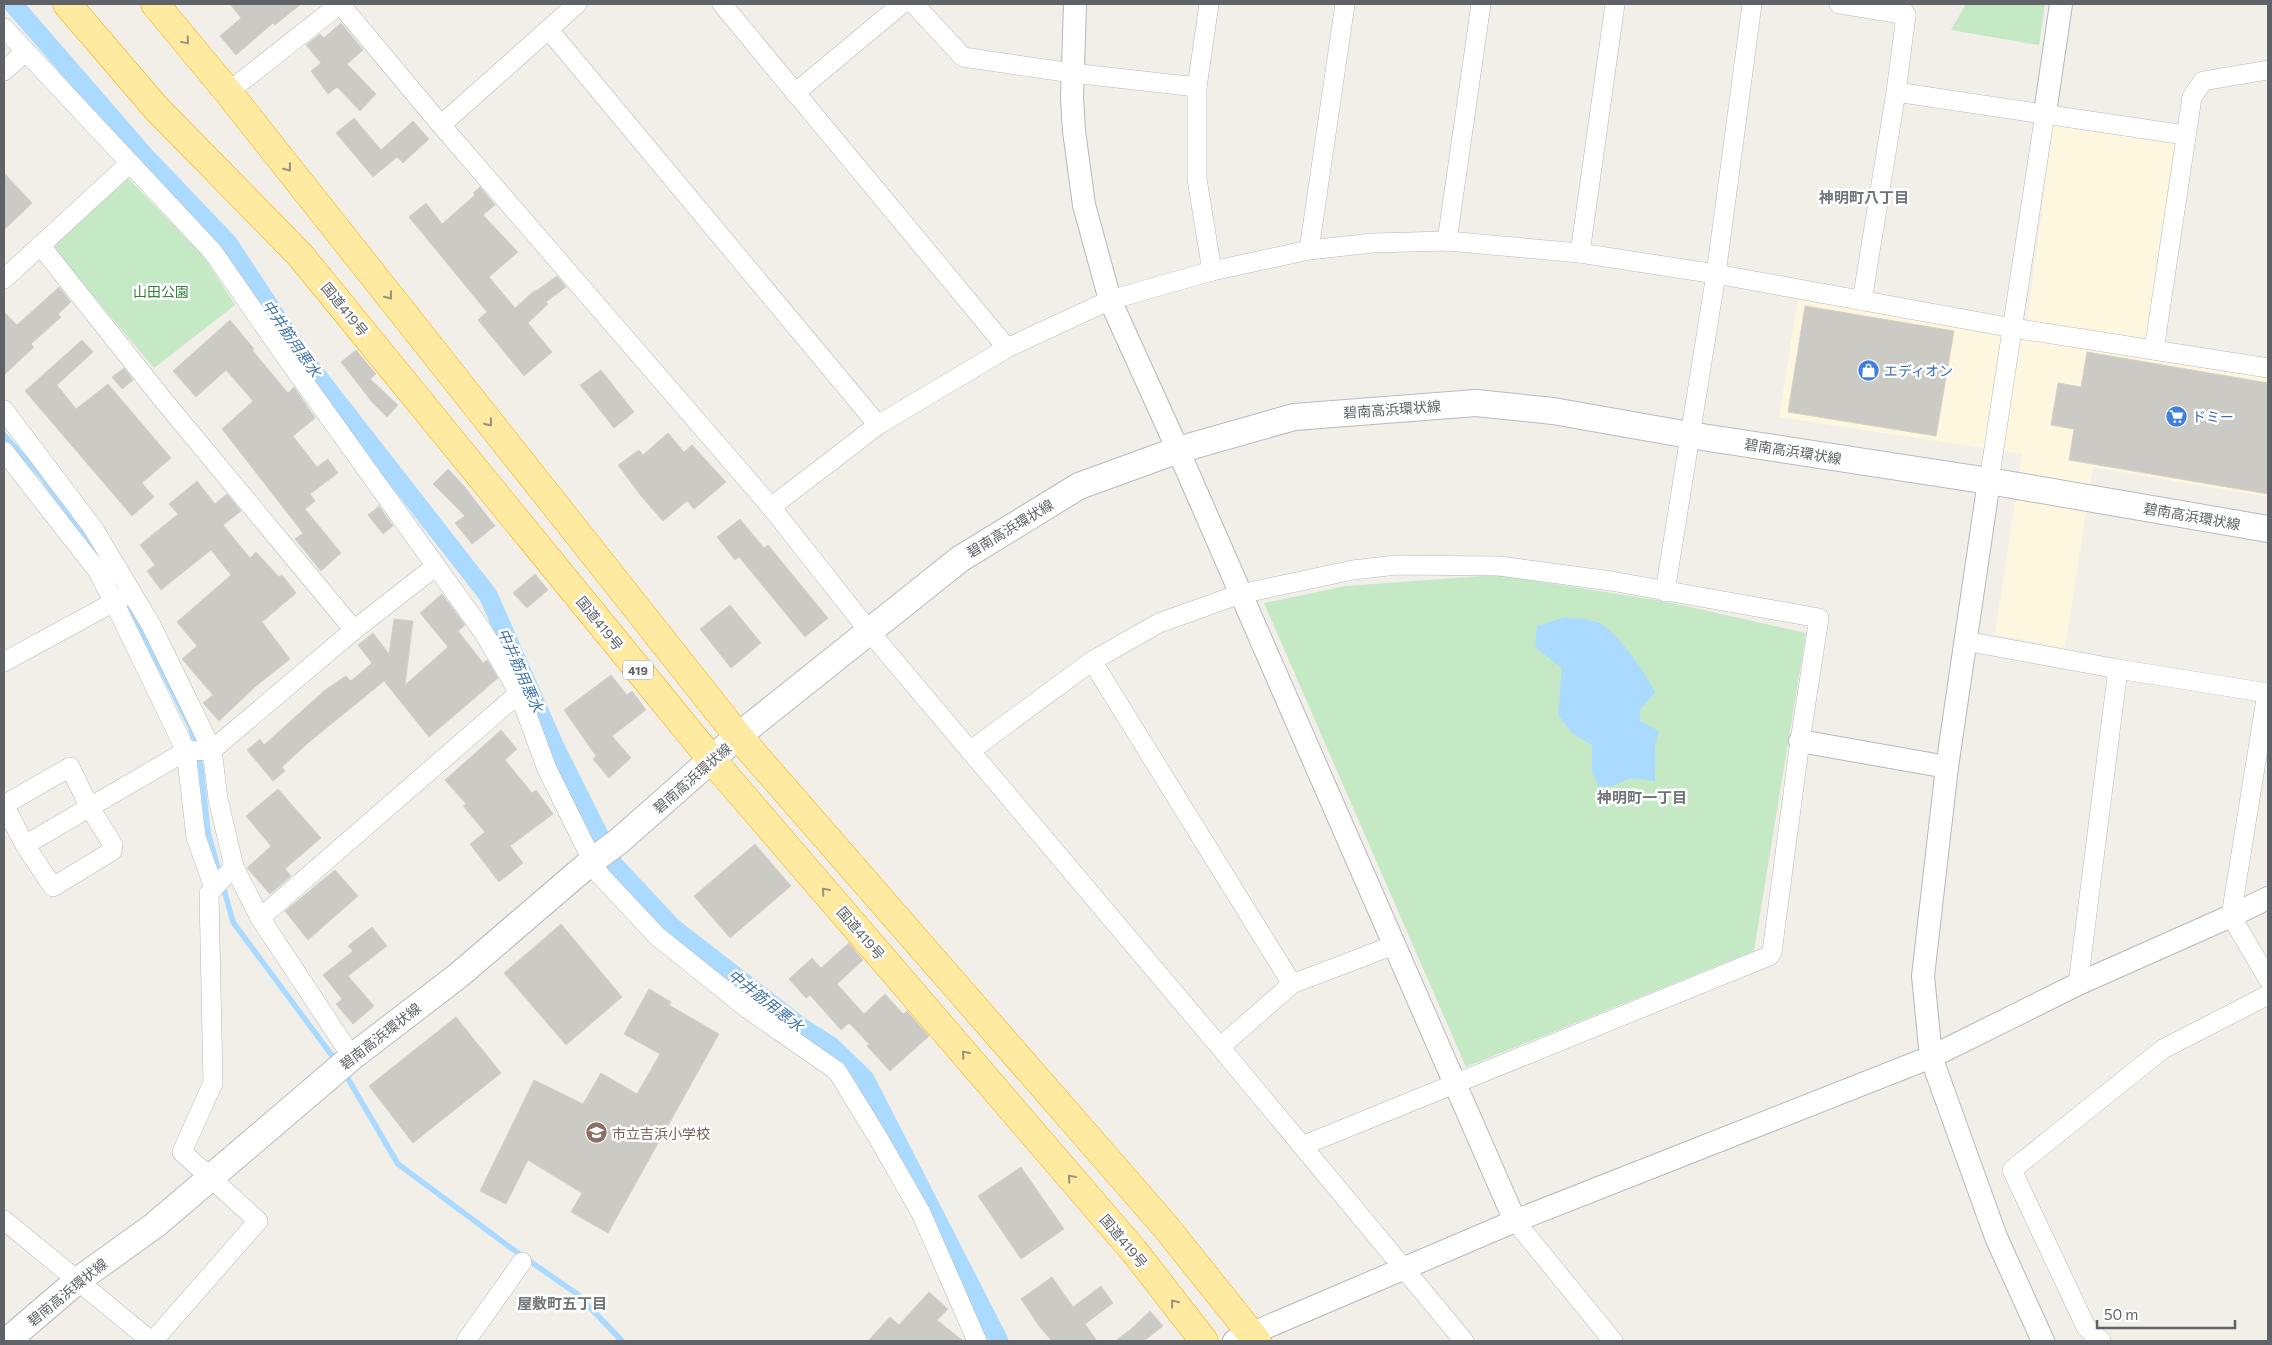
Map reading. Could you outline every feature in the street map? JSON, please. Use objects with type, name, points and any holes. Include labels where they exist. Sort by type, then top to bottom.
[{"type":"highway","name":"国道419号","points":[[67,4],[156,108],[300,255],[712,760],[1134,1252],[1204,1341]]},
{"type":"highway","name":"419","points":[[155,4],[228,92],[738,736],[1165,1226],[1248,1339]]},
{"type":"main road","name":"碧南高浜環状線","points":[[7,1341],[77,1281],[155,1225],[344,1064],[459,975],[592,861],[619,842],[738,736],[960,558],[1079,486],[1178,450],[1294,417],[1476,403],[1553,411],[1689,435],[1989,481],[2268,529]]},
{"type":"street","points":[[228,92],[340,4],[441,125],[771,507],[869,631],[1220,1047],[1464,1341]]},
{"type":"street","points":[[441,125],[577,4]]},
{"type":"street","points":[[722,4],[1007,348]]},
{"type":"street","points":[[796,93],[902,4]]},
{"type":"street","points":[[914,4],[962,57],[1072,73],[1197,87]]},
{"type":"street","points":[[1074,4],[1072,73],[1074,131],[1084,204],[1110,300],[1178,450],[1515,1221],[1613,1341]]},
{"type":"street","points":[[1209,4],[1197,87],[1197,178],[1212,271]]},
{"type":"street","points":[[1309,250],[1344,4]]},
{"type":"street","points":[[1447,242],[1481,4]]},
{"type":"street","points":[[1580,252],[1615,4]]},
{"type":"street","points":[[1665,592],[1716,274],[1752,4]]},
{"type":"street","points":[[1839,4],[1903,9],[1896,92],[1862,301]]},
{"type":"street","points":[[2043,1341],[1996,1237],[1931,1057],[1923,976],[1947,766],[2060,4]]},
{"type":"street","points":[[4,28],[213,252],[484,633],[518,693],[547,769],[598,874],[657,936],[748,1008],[837,1072],[878,1136],[921,1214],[977,1341]]},
{"type":"street","points":[[549,30],[878,425]]},
{"type":"street","points":[[4,71],[25,52]]},
{"type":"street","points":[[2154,350],[2192,97],[2203,81],[2268,70]]},
{"type":"street","points":[[1896,92],[2185,135]]},
{"type":"street","points":[[4,279],[130,163]]},
{"type":"street","points":[[771,507],[878,425],[1007,348],[1110,300],[1212,271],[1309,250],[1373,243],[1447,242],[1580,252],[1716,274],[2013,328],[2268,368]]},
{"type":"street","points":[[40,245],[164,401],[354,630]]},
{"type":"street","points":[[4,410],[93,528],[186,751],[196,837],[214,887]]},
{"type":"street","points":[[4,451],[97,570],[151,625],[210,750],[232,869],[344,1064]]},
{"type":"street","points":[[970,751],[1092,661],[1159,624],[1240,594],[1353,570],[1396,565],[1500,566],[1592,579],[1819,618],[1800,741],[1772,952],[1769,956],[1302,1146]]},
{"type":"street","points":[[25,845],[186,751],[210,750],[354,630],[436,566]]},
{"type":"street","points":[[4,662],[123,597]]},
{"type":"street","points":[[1965,641],[2118,669],[2268,693],[2231,916],[2268,979]]},
{"type":"street","points":[[1092,661],[1292,984]]},
{"type":"street","points":[[2078,984],[2118,669]]},
{"type":"street","points":[[260,918],[518,693]]},
{"type":"street","points":[[1800,741],[1947,766]]},
{"type":"street","points":[[70,767],[90,808],[113,845],[112,852],[54,887],[25,845],[4,805],[70,767]]},
{"type":"street","points":[[4,1220],[152,1341],[258,1221],[182,1152],[213,1083],[209,893],[232,869]]},
{"type":"street","points":[[1248,1339],[1403,1268],[1515,1221],[1931,1057],[2078,984],[2268,898]]},
{"type":"street","points":[[1220,1047],[1292,984],[1394,945]]},
{"type":"street","points":[[2101,1341],[2086,1327],[2012,1170],[2163,1049],[2268,995]]},
{"type":"street","points":[[466,1341],[522,1262]]},
{"type":"shaded area","points":[[2053,125],[2175,144],[2147,340],[2146,359],[2268,378],[2268,497],[2093,467],[2065,648],[1995,634],[2022,454],[1779,417],[1798,299],[2025,338]]},
{"type":"green space","points":[[1966,4],[2045,4],[2039,45],[1951,30]]},
{"type":"green space","name":"山田公園","points":[[127,177],[204,257],[235,305],[154,368],[52,247]]},
{"type":"green space","points":[[1497,575],[1663,601],[1806,633],[1754,951],[1466,1067],[1264,603],[1346,586]]},
{"type":"water","points":[[1566,617],[1590,620],[1603,625],[1625,647],[1651,685],[1655,693],[1640,709],[1640,721],[1659,731],[1655,745],[1655,781],[1631,778],[1613,786],[1599,787],[1592,772],[1592,745],[1572,733],[1558,715],[1562,668],[1535,647],[1537,626]]},
{"type":"building","points":[[230,4],[301,4],[275,25],[273,23],[236,55],[220,36],[241,18]]},
{"type":"building","points":[[341,23],[363,50],[347,64],[376,94],[360,111],[337,87],[328,94],[311,71],[321,63],[306,45],[320,34],[324,38]]},
{"type":"building","points":[[354,118],[381,150],[413,121],[429,139],[403,163],[397,157],[373,177],[336,133]]},
{"type":"building","points":[[4,173],[32,203],[4,230]]},
{"type":"building","points":[[480,187],[495,205],[483,215],[518,252],[489,277],[515,308],[535,290],[557,276],[566,287],[546,302],[548,304],[528,323],[552,352],[524,376],[478,320],[487,312],[409,217],[426,203],[442,224],[475,195],[473,193]]},
{"type":"building","points":[[59,287],[71,302],[58,314],[61,317],[31,344],[34,347],[4,375],[4,312],[17,325]]},
{"type":"building","points":[[1805,306],[1954,331],[1936,436],[1788,412]]},
{"type":"building","points":[[230,320],[288,393],[294,387],[315,418],[293,436],[317,467],[328,459],[338,473],[310,494],[315,501],[305,509],[341,553],[321,571],[295,539],[303,533],[222,429],[253,401],[226,370],[196,397],[173,371]]},
{"type":"building","points":[[82,340],[93,352],[57,385],[76,409],[108,384],[171,458],[142,483],[154,497],[132,516],[25,391]]},
{"type":"building","points":[[356,350],[376,374],[370,379],[398,405],[387,417],[372,402],[341,362]]},
{"type":"building","points":[[2087,352],[2268,383],[2268,494],[2069,460],[2074,429],[2051,425],[2058,383],[2081,387]]},
{"type":"building","points":[[124,368],[133,380],[122,389],[112,377]]},
{"type":"building","points":[[601,370],[634,412],[614,428],[580,385]]},
{"type":"building","points":[[668,433],[684,452],[692,445],[726,482],[694,509],[687,501],[663,521],[618,465],[639,450],[643,455]]},
{"type":"building","points":[[448,469],[464,486],[495,526],[472,544],[455,523],[465,516],[433,484]]},
{"type":"building","points":[[197,481],[215,504],[227,494],[241,511],[223,525],[250,558],[256,552],[279,577],[282,575],[296,593],[262,622],[290,659],[256,686],[219,721],[203,703],[213,695],[182,659],[197,646],[177,622],[231,575],[211,550],[161,590],[147,571],[155,565],[140,545],[178,514],[169,504]]},
{"type":"building","points":[[379,506],[393,526],[383,534],[368,515]]},
{"type":"building","points":[[740,519],[764,548],[768,545],[828,618],[805,637],[739,557],[735,560],[717,537]]},
{"type":"building","points":[[535,574],[548,590],[527,608],[513,593]]},
{"type":"building","points":[[442,594],[465,625],[458,631],[483,663],[487,660],[498,678],[429,737],[384,681],[308,743],[282,767],[285,771],[273,781],[247,750],[260,739],[264,745],[325,690],[346,676],[351,681],[372,663],[358,645],[373,633],[389,654],[394,619],[413,621],[405,685],[448,647],[420,613]]},
{"type":"building","points":[[730,605],[761,643],[731,668],[700,629]]},
{"type":"building","points":[[611,675],[627,695],[632,691],[646,710],[612,736],[631,758],[609,778],[593,759],[596,756],[564,710]]},
{"type":"building","points":[[501,730],[517,749],[505,760],[532,793],[536,790],[553,814],[510,846],[523,863],[499,882],[470,844],[485,832],[463,806],[466,804],[445,780]]},
{"type":"building","points":[[278,789],[321,838],[285,869],[291,876],[270,894],[247,868],[271,846],[246,816]]},
{"type":"building","points":[[755,844],[791,886],[730,938],[694,896]]},
{"type":"building","points":[[335,870],[358,896],[308,940],[285,911]]},
{"type":"building","points":[[561,924],[622,997],[566,1045],[504,973]]},
{"type":"building","points":[[372,927],[387,946],[348,976],[374,1006],[353,1024],[336,1004],[342,999],[323,975],[353,951],[348,946]]},
{"type":"building","points":[[849,943],[863,960],[837,984],[864,1014],[885,994],[903,1014],[907,1011],[929,1036],[890,1071],[867,1046],[869,1044],[849,1023],[841,1030],[810,995],[806,998],[789,979],[812,958],[821,968]]},
{"type":"building","points":[[649,989],[671,1002],[669,1005],[719,1034],[608,1233],[571,1212],[582,1193],[528,1160],[506,1204],[480,1191],[534,1080],[583,1104],[601,1073],[637,1094],[660,1054],[624,1034]]},
{"type":"building","points":[[456,1017],[501,1073],[413,1143],[369,1086]]},
{"type":"building","points":[[1021,1167],[1064,1229],[1021,1259],[978,1196]]},
{"type":"building","points":[[1052,1277],[1073,1307],[1101,1286],[1113,1303],[1085,1324],[1097,1341],[1052,1341],[1039,1326],[1021,1299]]},
{"type":"building","points":[[929,1292],[948,1309],[937,1320],[963,1341],[868,1341],[890,1317],[899,1325]]},
{"type":"building","points":[[1150,1311],[1163,1326],[1144,1341],[1115,1341],[1130,1330]]},
{"type":"waterway","name":"中井筋用悪水","points":[[13,4],[144,155],[228,243],[304,359],[488,595],[555,747],[614,865],[672,927],[801,1027],[831,1046],[865,1079],[999,1341]]},
{"type":"waterway","points":[[4,435],[41,476],[102,560]]},
{"type":"waterway","points":[[128,604],[191,728],[201,768],[208,832],[233,922],[336,1061]]},
{"type":"waterway","points":[[344,1072],[398,1164],[511,1248],[577,1294],[622,1341]]},
{"type":"place","name":"エディオン","points":[[1868,370]]},
{"type":"place","name":"ドミー","points":[[2176,416]]},
{"type":"place","name":"市立吉浜小学校","points":[[596,1133]]},
{"type":"district","name":"神明町八丁目","points":[[1864,197]]},
{"type":"district","name":"神明町一丁目","points":[[1642,797]]},
{"type":"district","name":"屋敷町五丁目","points":[[562,1303]]}]
